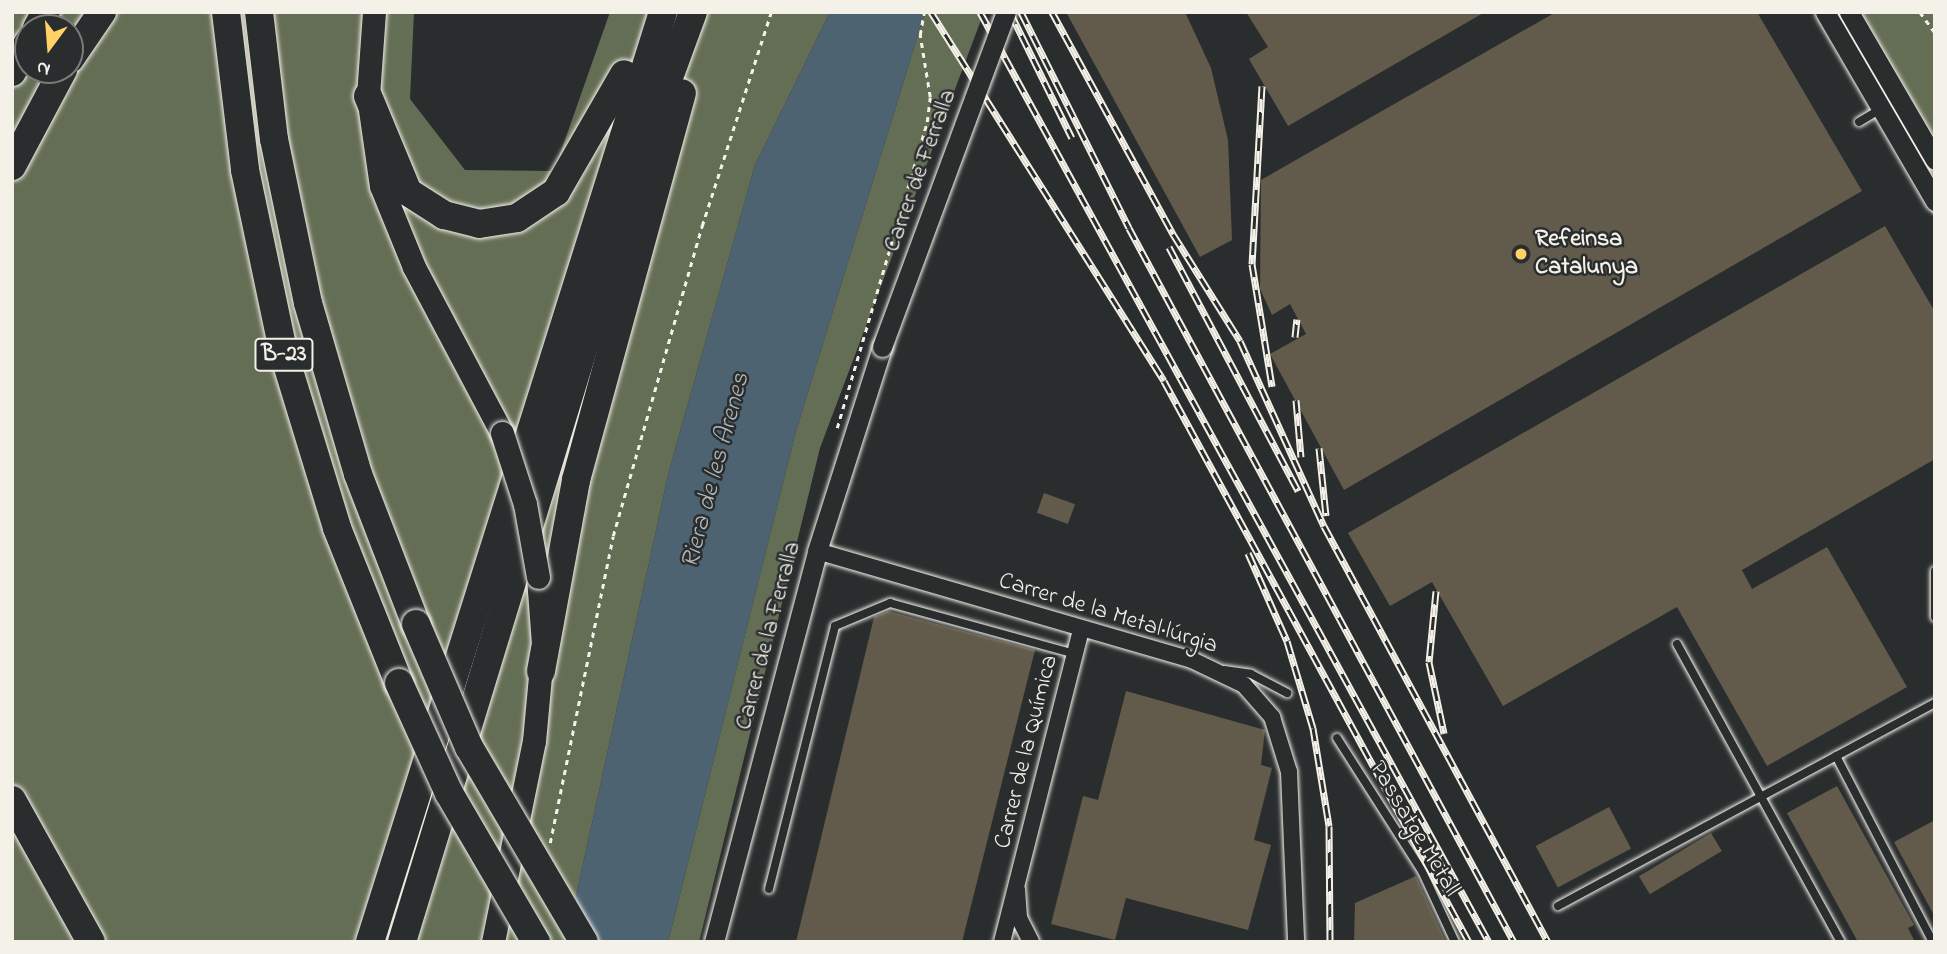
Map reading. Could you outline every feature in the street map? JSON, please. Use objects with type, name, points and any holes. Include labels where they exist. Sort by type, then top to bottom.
[{"type":"highway","points":[[84,39],[102,12]]},
{"type":"highway","name":"B-23","points":[[226,12],[245,170],[283,351],[337,528],[399,683],[449,793],[536,942]]},
{"type":"highway","name":"B-23","points":[[259,12],[274,139],[311,316],[358,474],[416,624],[469,747],[584,942]]},
{"type":"highway","points":[[368,96],[408,192],[459,220],[479,224],[517,218],[547,200],[576,164],[657,12]]},
{"type":"highway","points":[[370,942],[663,13]]},
{"type":"highway","points":[[541,671],[576,480],[699,15]]},
{"type":"highway","points":[[402,942],[649,135],[699,15]]},
{"type":"highway","points":[[12,166],[56,84]]},
{"type":"highway","points":[[12,800],[91,942]]},
{"type":"main road","points":[[374,12],[368,96],[374,157],[391,214],[502,433],[525,504],[538,576],[541,671],[493,942]]},
{"type":"street","name":"Carrer de Ferralla","points":[[882,346],[1006,12]]},
{"type":"street","points":[[1825,12],[1935,201]]},
{"type":"street","points":[[1849,12],[1935,160]]},
{"type":"street","name":"Carrer de la Ferralla","points":[[714,942],[817,551],[882,346]]},
{"type":"street","name":"Carrer de la Metal·lúrgia","points":[[817,551],[1214,668],[1265,706],[1285,753],[1296,942]]},
{"type":"street","name":"Carrer de la Química","points":[[1002,942],[1081,629]]},
{"type":"street","name":"Carrer de la Química","points":[[1017,886],[1019,918],[1031,942]]},
{"type":"lane","points":[[1859,122],[1899,99]]},
{"type":"lane","points":[[1935,571],[1935,617]]},
{"type":"lane","points":[[769,889],[835,626],[890,603],[1075,654]]},
{"type":"lane","points":[[1677,644],[1762,794],[1841,942]]},
{"type":"lane","points":[[1214,668],[1251,674],[1287,693]]},
{"type":"lane","points":[[1558,906],[1935,703]]},
{"type":"lane","name":"Passatge Metall","points":[[1337,738],[1422,871],[1455,942]]},
{"type":"lane","points":[[1836,756],[1933,942]]},
{"type":"path","points":[[549,847],[613,536],[702,226],[771,12]]},
{"type":"path","points":[[852,441],[840,434],[837,416],[927,122],[930,97],[920,35],[924,12]]},
{"type":"path","points":[[1920,12],[1935,33]]},
{"type":"green space","points":[[12,12],[414,12],[410,99],[465,170],[554,171],[610,12],[830,12],[755,165],[669,471],[566,942],[12,942]]},
{"type":"green space","points":[[925,12],[984,12],[820,448],[699,942],[668,942],[796,431]]},
{"type":"green space","points":[[1816,12],[1935,12],[1935,219]]},
{"type":"water","name":"Riera de les Arenes","points":[[830,12],[925,12],[796,431],[668,942],[566,942],[669,471],[755,165]]},
{"type":"building","points":[[1066,12],[1185,12],[1211,68],[1228,140],[1232,240],[1200,257]]},
{"type":"building","points":[[1246,12],[1485,12],[1288,126],[1249,59],[1268,47]]},
{"type":"building","name":"Refeinsa Catalunya","points":[[1556,12],[1757,12],[1862,191],[1344,490],[1270,354],[1306,334],[1290,304],[1272,315],[1260,289],[1261,180]]},
{"type":"building","points":[[1885,226],[1935,312],[1935,459],[1742,570],[1752,589],[1827,547],[1907,687],[1767,766],[1677,607],[1503,706],[1432,582],[1390,606],[1348,533]]},
{"type":"building","points":[[1044,493],[1075,504],[1068,524],[1037,513]]},
{"type":"building","points":[[888,611],[1035,650],[962,942],[796,942],[874,617]]},
{"type":"building","points":[[1126,691],[1265,730],[1261,765],[1272,768],[1254,840],[1271,845],[1248,930],[1126,898],[1115,940],[1051,924],[1083,796],[1098,800]]},
{"type":"building","points":[[1837,786],[1914,925],[1908,928],[1915,942],[1858,942],[1787,813]]},
{"type":"building","points":[[1609,807],[1631,848],[1558,887],[1536,846]]},
{"type":"building","points":[[1935,820],[1935,917],[1894,842]]},
{"type":"building","points":[[1711,833],[1722,851],[1650,894],[1639,876]]},
{"type":"building","points":[[1416,876],[1446,942],[1354,942],[1355,903]]},
{"type":"railway","points":[[931,12],[1164,381],[1469,942]]},
{"type":"railway","points":[[980,12],[1489,942]]},
{"type":"railway","points":[[1010,12],[1072,138]]},
{"type":"railway","points":[[1021,12],[1129,228],[1514,942]]},
{"type":"railway","points":[[1052,12],[1173,234],[1240,341],[1324,526],[1548,942]]},
{"type":"railway","points":[[1262,86],[1252,264],[1272,386]]},
{"type":"railway","points":[[1169,247],[1298,491]]},
{"type":"railway","points":[[1295,337],[1297,319]]},
{"type":"railway","points":[[1296,400],[1301,457]]},
{"type":"railway","points":[[1319,448],[1326,516]]},
{"type":"railway","points":[[1248,553],[1287,641],[1313,728],[1329,826],[1330,942]]},
{"type":"railway","points":[[1436,591],[1429,662],[1444,733]]},
{"type":"place","name":"Refeinsa Catalunya","points":[[1521,254]]}]
